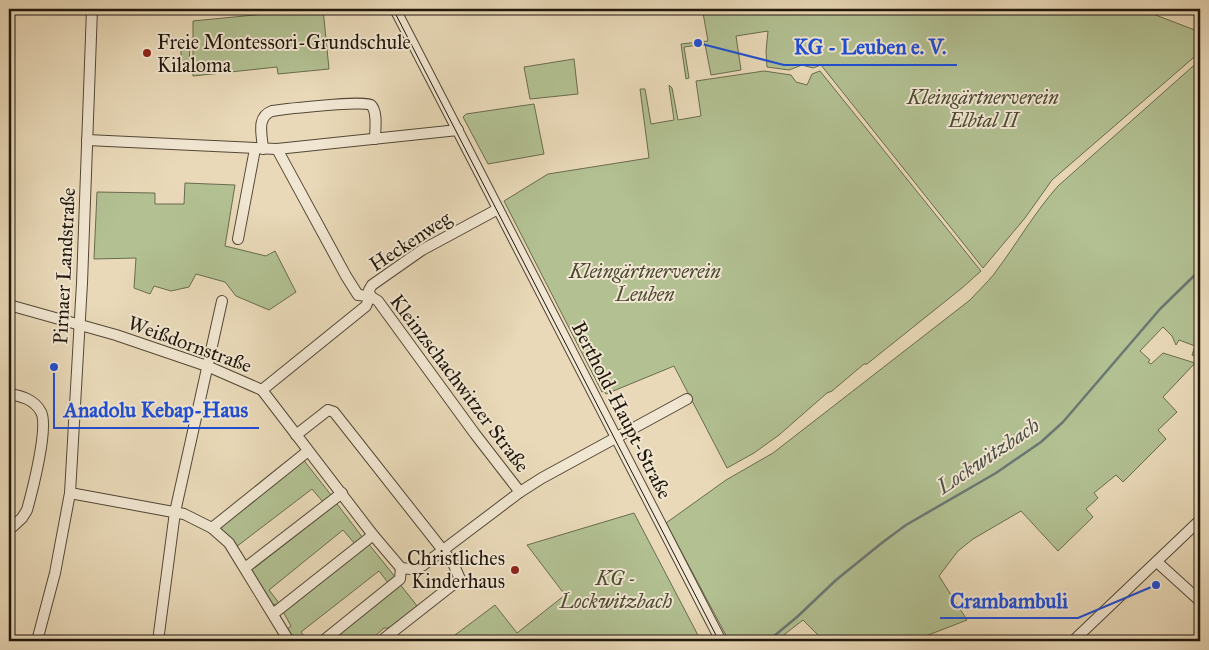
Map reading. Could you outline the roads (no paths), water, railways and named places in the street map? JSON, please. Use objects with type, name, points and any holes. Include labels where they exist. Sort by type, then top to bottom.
[{"type":"street","name":"Pirnaer Landstraße","points":[[37,641],[55,573],[70,493],[92,9]]},
{"type":"street","name":"Berthold-Haupt-Straße","points":[[395,9],[721,641]]},
{"type":"street","points":[[238,239],[259,149],[261,119],[265,114],[272,111],[367,102],[372,106],[374,112],[375,139]]},
{"type":"street","points":[[87,140],[277,149],[458,130]]},
{"type":"street","name":"Kleinzschachwitzer Straße","points":[[277,149],[358,295],[370,296],[378,301],[475,434],[520,492]]},
{"type":"street","name":"Heckenweg","points":[[262,390],[366,306],[370,296],[369,290],[372,285],[422,250],[498,209]]},
{"type":"street","points":[[158,641],[175,512],[222,301]]},
{"type":"street","name":"Weißdornstraße","points":[[9,305],[79,324],[207,366],[262,390],[373,535],[402,568]]},
{"type":"street","points":[[9,394],[25,397],[34,404],[42,412],[44,428],[27,510],[22,518],[9,530]]},
{"type":"street","points":[[323,641],[400,579],[402,568],[411,569],[422,566],[520,492],[616,436],[687,399]]},
{"type":"street","points":[[296,435],[328,410],[334,412],[453,563],[460,579],[381,641]]},
{"type":"street","points":[[212,528],[308,451]]},
{"type":"street","points":[[70,493],[184,514],[212,528],[229,543],[289,641]]},
{"type":"street","points":[[245,568],[342,493]]},
{"type":"street","points":[[1073,641],[1200,520]]},
{"type":"street","points":[[273,614],[373,535]]},
{"type":"street","points":[[1157,562],[1200,601]]},
{"type":"waterway","name":"Lockwitzbach","points":[[768,641],[836,580],[906,525],[996,473],[1041,442],[1063,422],[1160,309],[1200,270]]},
{"type":"tram line","points":[[393,9],[719,641]]},
{"type":"place","name":"KG - Leuben e. V.","points":[[698,43]]},
{"type":"place","name":"Freie Montessori-Grundschule Kilaloma","points":[[147,53]]},
{"type":"place","name":"Anadolu Kebap-Haus","points":[[54,367]]},
{"type":"place","name":"Christliches Kinderhaus","points":[[515,570]]},
{"type":"place","name":"Crambambuli","points":[[1156,585]]},
{"type":"park label","name":"Kleingärtnerverein Elbtal II","points":[[983,108]]},
{"type":"park label","name":"Kleingärtnerverein Leuben","points":[[645,282]]},
{"type":"park label","name":"KG - Lockwitzbach","points":[[616,590]]}]
